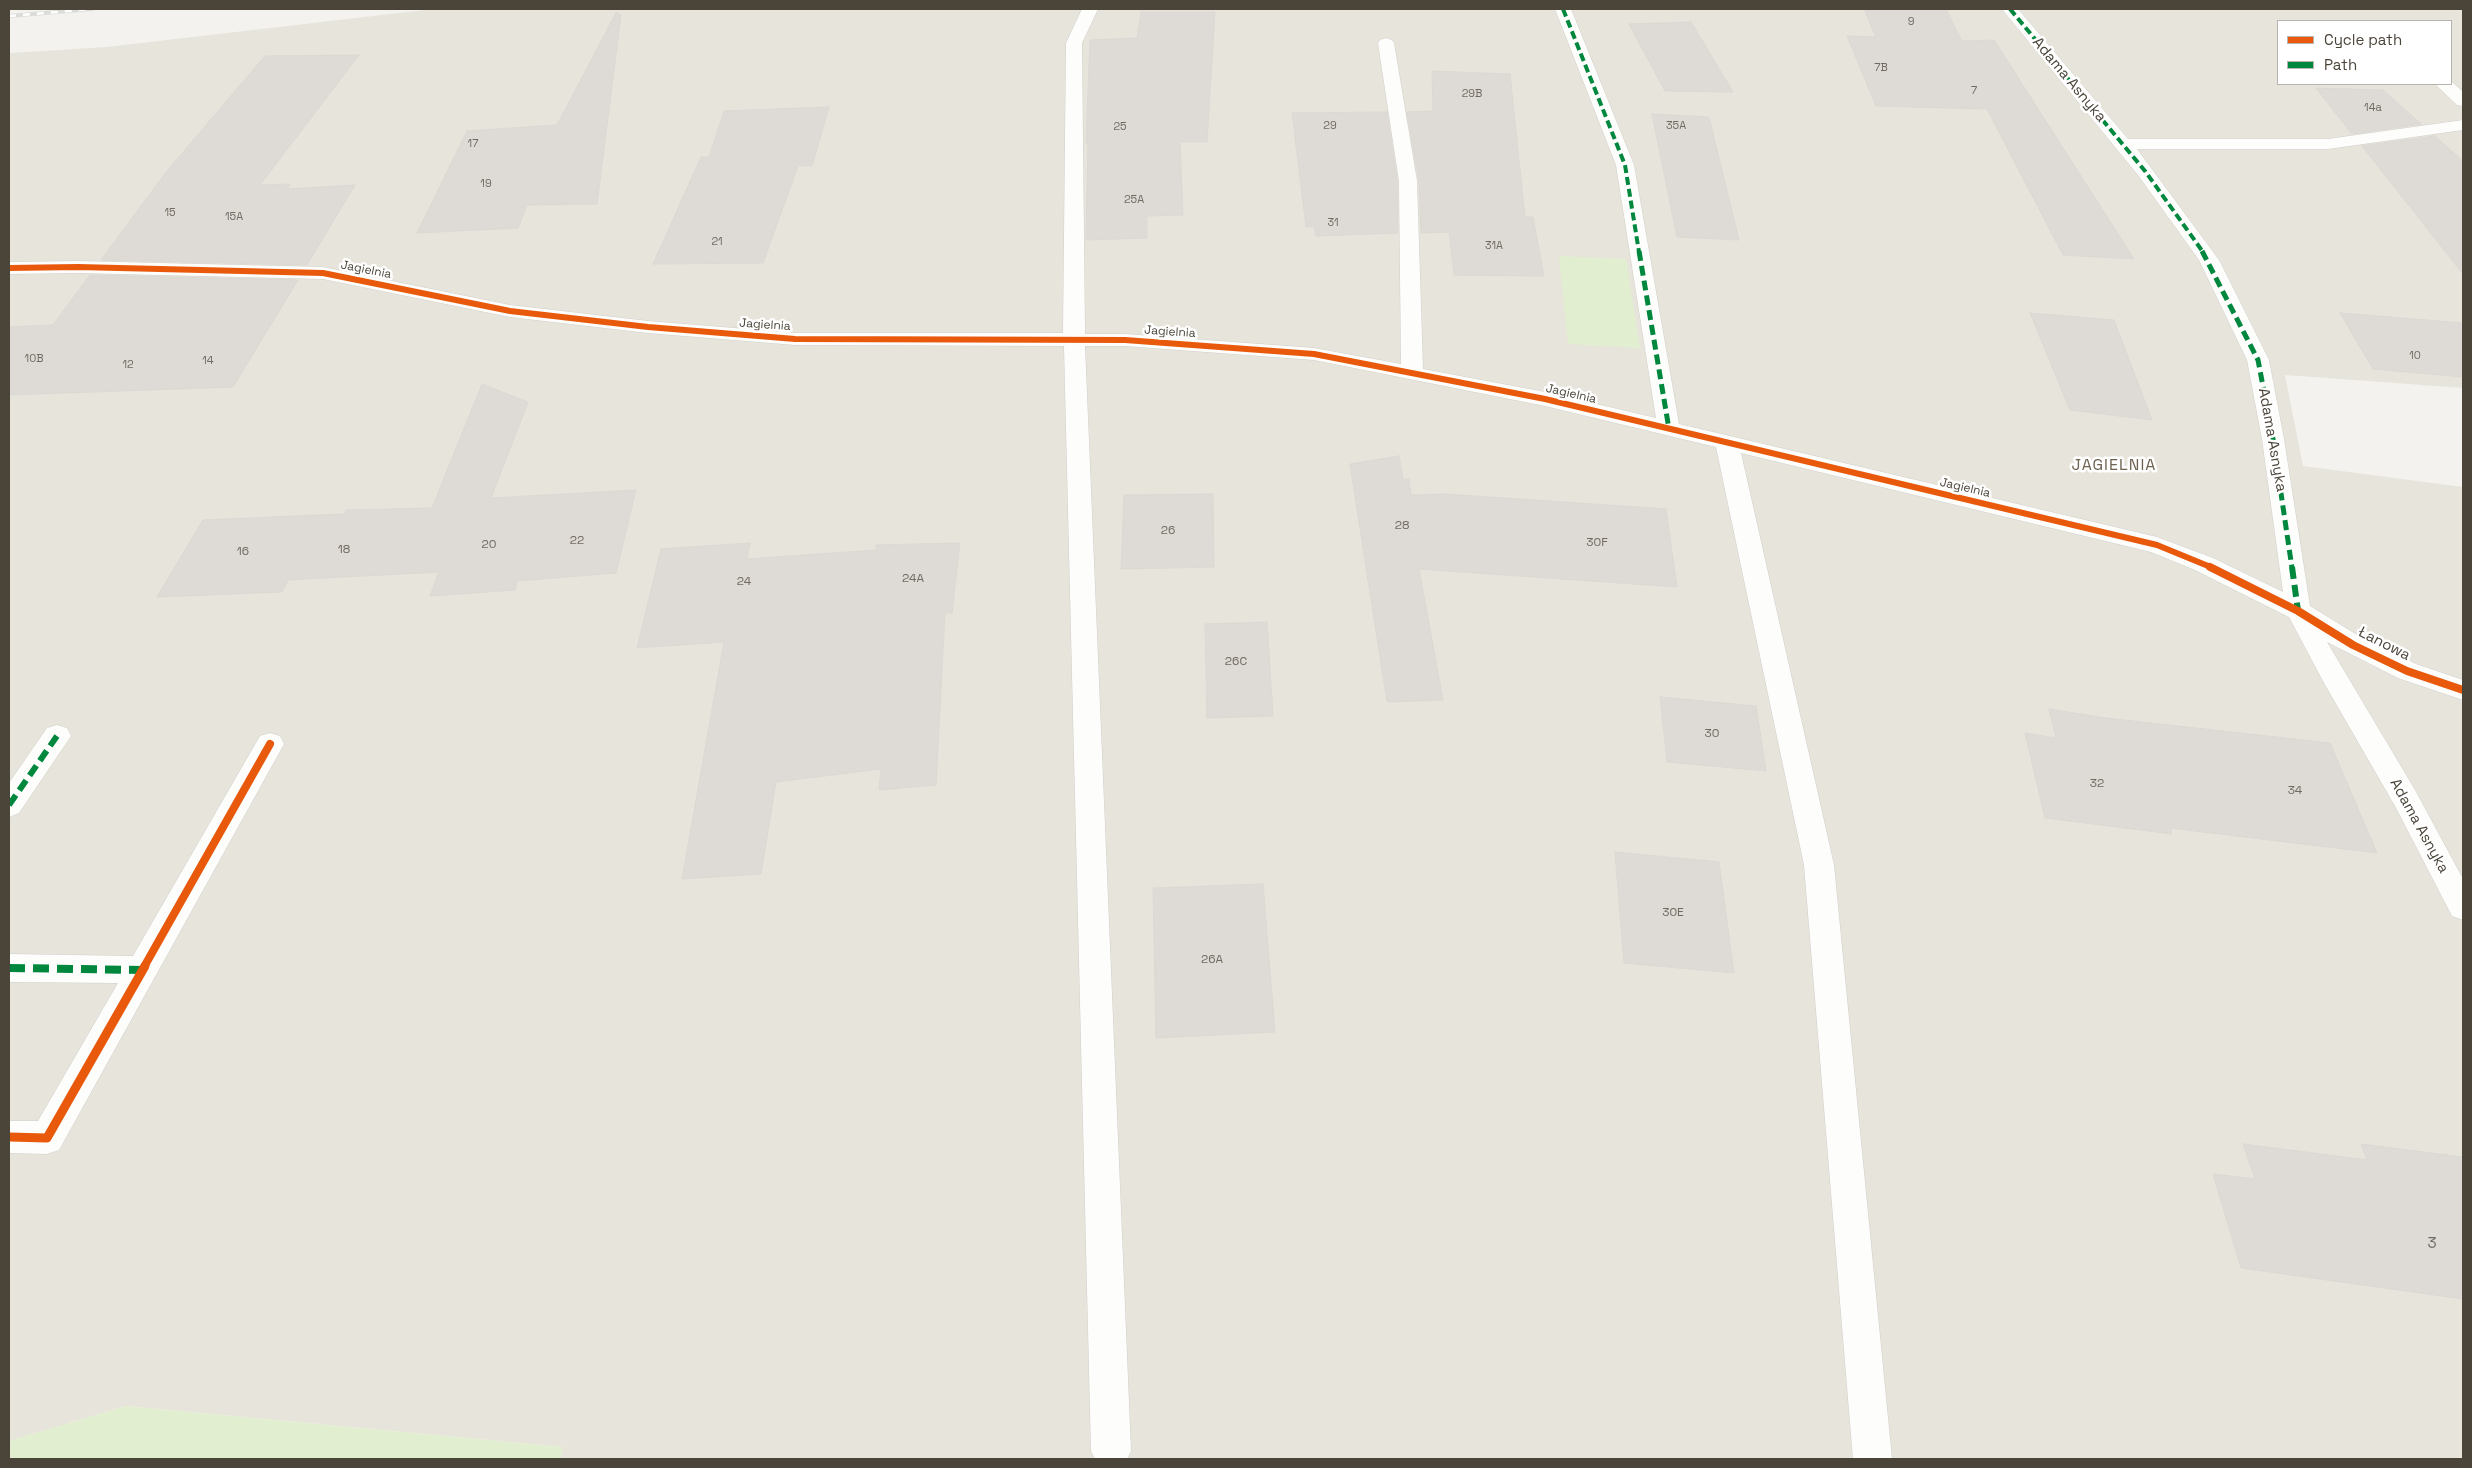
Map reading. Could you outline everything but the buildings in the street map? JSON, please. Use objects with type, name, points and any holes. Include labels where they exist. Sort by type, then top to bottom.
[{"type":"street","points":[[1090,9],[1074,43],[1074,340],[1111,1451]]},
{"type":"street","points":[[1563,9],[1625,165],[1669,429]]},
{"type":"street","name":"Adama Asnyka","points":[[2010,9],[2145,171],[2209,260],[2258,360],[2273,439],[2298,611],[2333,676],[2405,798],[2463,907]]},
{"type":"street","points":[[1386,43],[1408,181],[1412,372]]},
{"type":"street","points":[[2445,85],[2463,101]]},
{"type":"street","points":[[2123,144],[2328,144],[2408,135],[2463,125]]},
{"type":"street","name":"Jagielnia","points":[[9,268],[323,273],[510,311],[648,327],[795,339],[1125,340],[1314,354],[1545,399],[2157,545],[2204,564],[2298,611]]},
{"type":"street","points":[[1727,442],[1819,865],[1873,1459]]},
{"type":"street","name":"Łanowa","points":[[2298,611],[2353,645],[2407,672],[2463,690]]},
{"type":"street","points":[[9,806],[56,736]]},
{"type":"street","points":[[9,1137],[47,1138],[270,744]]},
{"type":"street","points":[[9,968],[142,970]]},
{"type":"shaded area","points":[[433,9],[2463,9],[2463,388],[2285,375],[2303,466],[2463,487],[2463,1459],[560,1459],[563,1447],[126,1406],[9,1441],[9,53],[107,47]]},
{"type":"green space","points":[[1559,256],[1626,259],[1640,348],[1568,344]]},
{"type":"green space","points":[[126,1406],[563,1447],[560,1459],[9,1459],[9,1441]]},
{"type":"railway","points":[[9,16],[92,9]]},
{"type":"marked path","points":[[1563,9],[1625,165],[1669,429]]},
{"type":"marked path","points":[[2010,9],[2145,171],[2209,260],[2258,360],[2273,439],[2298,611]]},
{"type":"marked path","points":[[9,805],[57,736]]},
{"type":"marked path","points":[[9,968],[142,970]]},
{"type":"cycle path","points":[[9,268],[78,267],[323,273],[510,311],[648,327],[795,339],[1125,340],[1314,354],[1545,399],[2157,545],[2204,564],[2298,611],[2353,645],[2407,671],[2463,690]]},
{"type":"cycle path","points":[[9,1137],[47,1138],[270,744]]},
{"type":"district","name":"JAGIELNIA","points":[[2114,466]]}]
